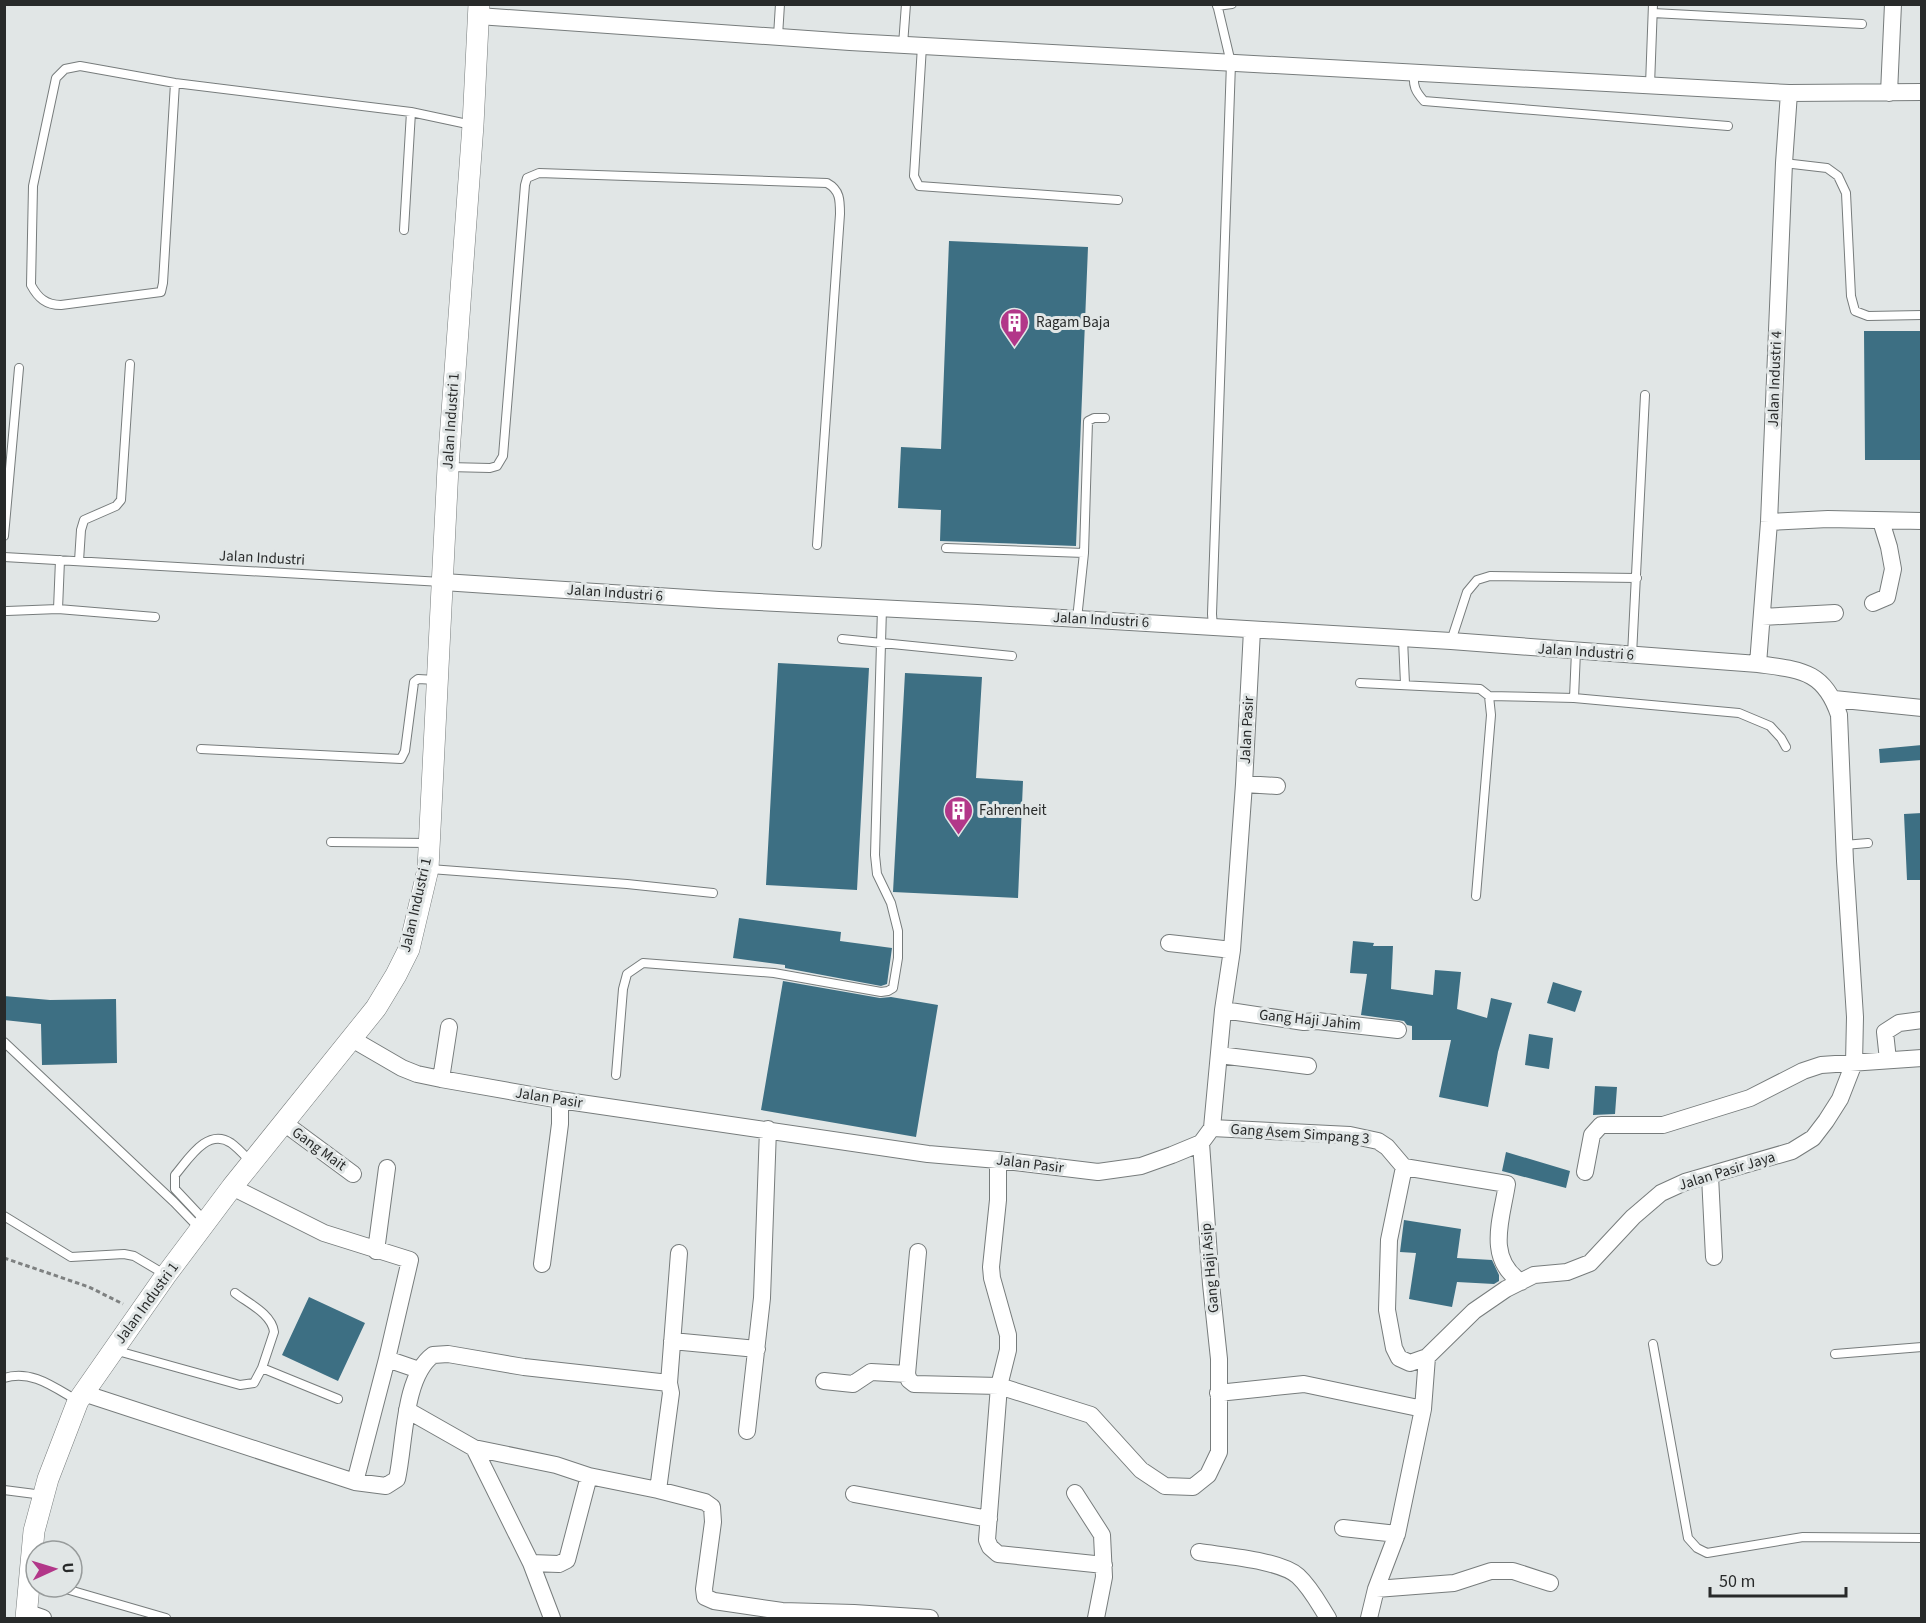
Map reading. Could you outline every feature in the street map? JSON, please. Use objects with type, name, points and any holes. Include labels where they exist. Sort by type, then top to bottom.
[{"type":"street","points":[[1889,93],[1893,4]]},
{"type":"street","points":[[479,10],[903,45],[1789,93],[1922,92]]},
{"type":"street","name":"Jalan Industri 1","points":[[34,1539],[44,1495],[80,1397],[139,1312],[232,1187],[376,1008],[409,949],[428,869],[448,467],[479,10]]},
{"type":"street","name":"Jalan Industri 4","points":[[1758,664],[1769,522],[1789,93]]},
{"type":"street","points":[[1769,522],[1828,519],[1922,521]]},
{"type":"street","points":[[1873,603],[1887,597],[1893,569],[1881,521]]},
{"type":"street","name":"Jalan Industri 6","points":[[443,582],[719,600],[1451,641],[1758,664]]},
{"type":"street","points":[[1762,617],[1835,613]]},
{"type":"street","name":"Jalan Pasir","points":[[1212,1128],[1223,1010],[1232,950],[1252,630]]},
{"type":"street","points":[[1758,664],[1801,671],[1820,681],[1834,699],[1922,708]]},
{"type":"street","name":"Jalan Pasir Jaya","points":[[1428,1357],[1474,1311],[1506,1289],[1534,1275],[1567,1272],[1590,1263],[1633,1217],[1661,1193],[1685,1182],[1792,1150],[1813,1138],[1840,1099],[1854,1063],[1855,1017],[1844,845],[1839,715],[1834,699]]},
{"type":"street","points":[[1244,784],[1277,786]]},
{"type":"street","points":[[1169,942],[1232,950]]},
{"type":"street","name":"Gang Haji Jahim","points":[[1223,1010],[1304,1022],[1317,1021],[1398,1030]]},
{"type":"street","points":[[1888,1060],[1885,1032],[1899,1023],[1922,1020]]},
{"type":"street","points":[[441,1079],[448,1027]]},
{"type":"street","name":"Jalan Pasir","points":[[352,1039],[402,1068],[441,1079],[561,1100],[928,1154],[1098,1172],[1141,1166],[1201,1143]]},
{"type":"street","points":[[1219,1055],[1308,1066]]},
{"type":"street","points":[[1585,1172],[1592,1135],[1601,1125],[1663,1125],[1750,1098],[1803,1071],[1821,1065],[1922,1058]]},
{"type":"street","points":[[542,1264],[561,1100]]},
{"type":"street","name":"Gang Mait","points":[[284,1124],[353,1174]]},
{"type":"street","points":[[1201,1143],[1212,1128]]},
{"type":"street","name":"Gang Asem Simpang 3","points":[[1212,1128],[1350,1135],[1378,1141],[1387,1147],[1404,1167]]},
{"type":"street","points":[[747,1431],[762,1298],[768,1129]]},
{"type":"street","name":"Gang Haji Asip","points":[[907,1374],[909,1380],[914,1384],[999,1386],[1091,1415],[1141,1470],[1165,1486],[1193,1487],[1209,1475],[1219,1452],[1219,1359],[1210,1284],[1201,1143]]},
{"type":"street","points":[[998,1160],[998,1200],[991,1267],[1008,1335],[1005,1367],[999,1386],[987,1540],[990,1547],[998,1554],[1104,1565]]},
{"type":"street","points":[[1369,1618],[1376,1589],[1397,1534],[1423,1409],[1428,1357],[1410,1363],[1399,1358],[1394,1348],[1387,1310],[1389,1240],[1404,1167],[1506,1184],[1500,1216],[1499,1245],[1508,1271],[1521,1282]]},
{"type":"street","points":[[376,1251],[387,1168]]},
{"type":"street","points":[[1710,1176],[1714,1257]]},
{"type":"street","points":[[232,1187],[324,1233],[410,1260],[387,1359],[354,1482]]},
{"type":"street","points":[[824,1381],[854,1384],[871,1372],[907,1374],[918,1252]]},
{"type":"street","points":[[658,1490],[671,1393],[669,1383],[679,1253]]},
{"type":"street","points":[[672,1341],[757,1349]]},
{"type":"street","points":[[80,1397],[354,1482],[386,1486],[397,1479],[407,1410],[419,1370],[433,1355],[443,1354],[524,1367],[669,1383]]},
{"type":"street","points":[[387,1359],[419,1370]]},
{"type":"street","points":[[1218,1393],[1304,1384],[1423,1409]]},
{"type":"street","points":[[407,1410],[474,1448],[556,1465],[589,1476],[705,1502],[712,1507],[713,1522],[704,1588],[705,1597],[714,1601],[782,1615],[930,1618]]},
{"type":"street","points":[[474,1448],[531,1563],[552,1618]]},
{"type":"street","points":[[531,1563],[559,1564],[567,1560],[589,1476]]},
{"type":"street","points":[[1075,1492],[1102,1535],[1104,1565],[1096,1618]]},
{"type":"street","points":[[854,1494],[989,1519]]},
{"type":"street","points":[[1342,1528],[1397,1534]]},
{"type":"street","points":[[1199,1552],[1278,1565],[1297,1575],[1310,1589],[1328,1618]]},
{"type":"street","points":[[1376,1589],[1454,1583],[1491,1571],[1513,1571],[1550,1583]]},
{"type":"street","name":"Jalan Industri 1","points":[[32,1599],[32,1616]]},
{"type":"lane","points":[[778,36],[780,4]]},
{"type":"lane","points":[[903,45],[906,4]]},
{"type":"lane","points":[[1214,627],[1212,614],[1231,63],[1217,5],[1232,4]]},
{"type":"lane","points":[[1650,86],[1653,9],[1862,24]]},
{"type":"lane","points":[[922,46],[914,176],[918,186],[1118,200]]},
{"type":"lane","points":[[176,82],[163,282],[160,292],[61,305],[47,304],[36,294],[31,285],[33,186],[56,78],[65,69],[80,66],[176,82],[411,112],[473,125]]},
{"type":"lane","points":[[1414,73],[1415,92],[1424,101],[1728,126]]},
{"type":"lane","points":[[404,230],[411,112]]},
{"type":"lane","points":[[1784,164],[1827,168],[1838,176],[1846,193],[1851,296],[1855,311],[1868,315],[1922,315]]},
{"type":"lane","points":[[448,467],[490,468],[497,466],[503,456],[527,178],[539,172],[828,183],[836,188],[840,197],[840,214],[818,545]]},
{"type":"lane","points":[[79,561],[84,520],[116,506],[121,501],[130,364]]},
{"type":"lane","points":[[4,536],[19,368]]},
{"type":"lane","points":[[1632,655],[1645,395]]},
{"type":"lane","points":[[1077,619],[1084,553],[1088,421],[1094,418],[1105,418]]},
{"type":"lane","points":[[946,548],[1084,553]]},
{"type":"lane","name":"Jalan Industri","points":[[4,557],[443,582]]},
{"type":"lane","points":[[58,609],[60,560]]},
{"type":"lane","points":[[1451,641],[1467,592],[1477,580],[1490,576],[1637,578]]},
{"type":"lane","points":[[616,1075],[623,989],[627,974],[643,963],[774,974],[881,992],[888,992],[892,988],[898,958],[898,931],[891,903],[877,874],[875,855],[882,608]]},
{"type":"lane","points":[[7,610],[58,609],[155,617]]},
{"type":"lane","points":[[842,639],[1012,656]]},
{"type":"lane","points":[[1403,639],[1405,684]]},
{"type":"lane","points":[[1574,698],[1575,651]]},
{"type":"lane","points":[[201,749],[401,759],[405,751],[414,682],[418,679],[436,680]]},
{"type":"lane","points":[[1359,683],[1480,688],[1489,696],[1574,698],[1739,713],[1770,726],[1786,747]]},
{"type":"lane","points":[[1476,896],[1491,715],[1489,696]]},
{"type":"lane","points":[[331,842],[429,843]]},
{"type":"lane","points":[[1844,845],[1868,843]]},
{"type":"lane","points":[[428,869],[713,893]]},
{"type":"lane","points":[[4,1041],[174,1202],[203,1226]]},
{"type":"lane","points":[[203,1226],[175,1189],[175,1176],[206,1140],[220,1138],[230,1143],[252,1162]]},
{"type":"lane","points":[[4,1216],[71,1257],[124,1254],[134,1256],[166,1275]]},
{"type":"lane","points":[[113,1350],[240,1385],[254,1383],[262,1368],[274,1332],[272,1322],[235,1293]]},
{"type":"lane","points":[[1653,1344],[1688,1538],[1697,1548],[1707,1553],[1803,1537],[1922,1538]]},
{"type":"lane","points":[[1835,1354],[1922,1347]]},
{"type":"lane","points":[[262,1368],[338,1399]]},
{"type":"lane","points":[[4,1378],[28,1375],[80,1397]]},
{"type":"lane","points":[[4,1490],[44,1495]]},
{"type":"lane","points":[[84,1594],[166,1618]]},
{"type":"path","points":[[4,1258],[89,1287],[139,1312]]},
{"type":"building","name":"Ragam Baja","points":[[949,241],[1088,247],[1076,546],[940,541],[941,510],[898,508],[901,447],[941,449]]},
{"type":"building","points":[[1864,331],[1922,331],[1922,460],[1865,460]]},
{"type":"building","points":[[778,663],[869,668],[857,890],[766,885]]},
{"type":"building","name":"Fahrenheit","points":[[905,673],[982,677],[976,778],[1023,781],[1018,898],[893,892]]},
{"type":"building","points":[[1922,745],[1922,760],[1880,763],[1879,749]]},
{"type":"building","points":[[1922,813],[1922,880],[1907,880],[1904,814]]},
{"type":"building","points":[[739,918],[841,932],[840,941],[892,948],[887,984],[881,986],[785,968],[785,965],[733,958]]},
{"type":"building","points":[[1353,941],[1374,943],[1373,946],[1393,946],[1391,989],[1433,995],[1435,970],[1461,972],[1457,1009],[1487,1018],[1491,998],[1512,1003],[1498,1052],[1488,1107],[1439,1097],[1451,1040],[1412,1040],[1412,1026],[1407,1025],[1404,1021],[1361,1015],[1367,974],[1350,973]]},
{"type":"building","points":[[783,981],[880,998],[891,997],[938,1005],[916,1137],[761,1110]]},
{"type":"building","points":[[1553,982],[1582,991],[1575,1012],[1547,1003]]},
{"type":"building","points":[[4,996],[50,1000],[116,999],[117,1063],[42,1065],[41,1024],[4,1020]]},
{"type":"building","points":[[1529,1034],[1553,1038],[1549,1069],[1525,1065]]},
{"type":"building","points":[[1595,1086],[1617,1087],[1615,1114],[1593,1115]]},
{"type":"building","points":[[1506,1152],[1570,1171],[1566,1188],[1502,1171]]},
{"type":"building","points":[[1404,1220],[1461,1229],[1457,1258],[1492,1260],[1499,1275],[1499,1281],[1494,1284],[1457,1282],[1452,1307],[1409,1299],[1416,1253],[1400,1252]]},
{"type":"building","points":[[309,1297],[365,1323],[338,1381],[282,1355]]},
{"type":"place","name":"Ragam Baja","points":[[1015,348]]},
{"type":"place","name":"Fahrenheit","points":[[958,836]]}]
